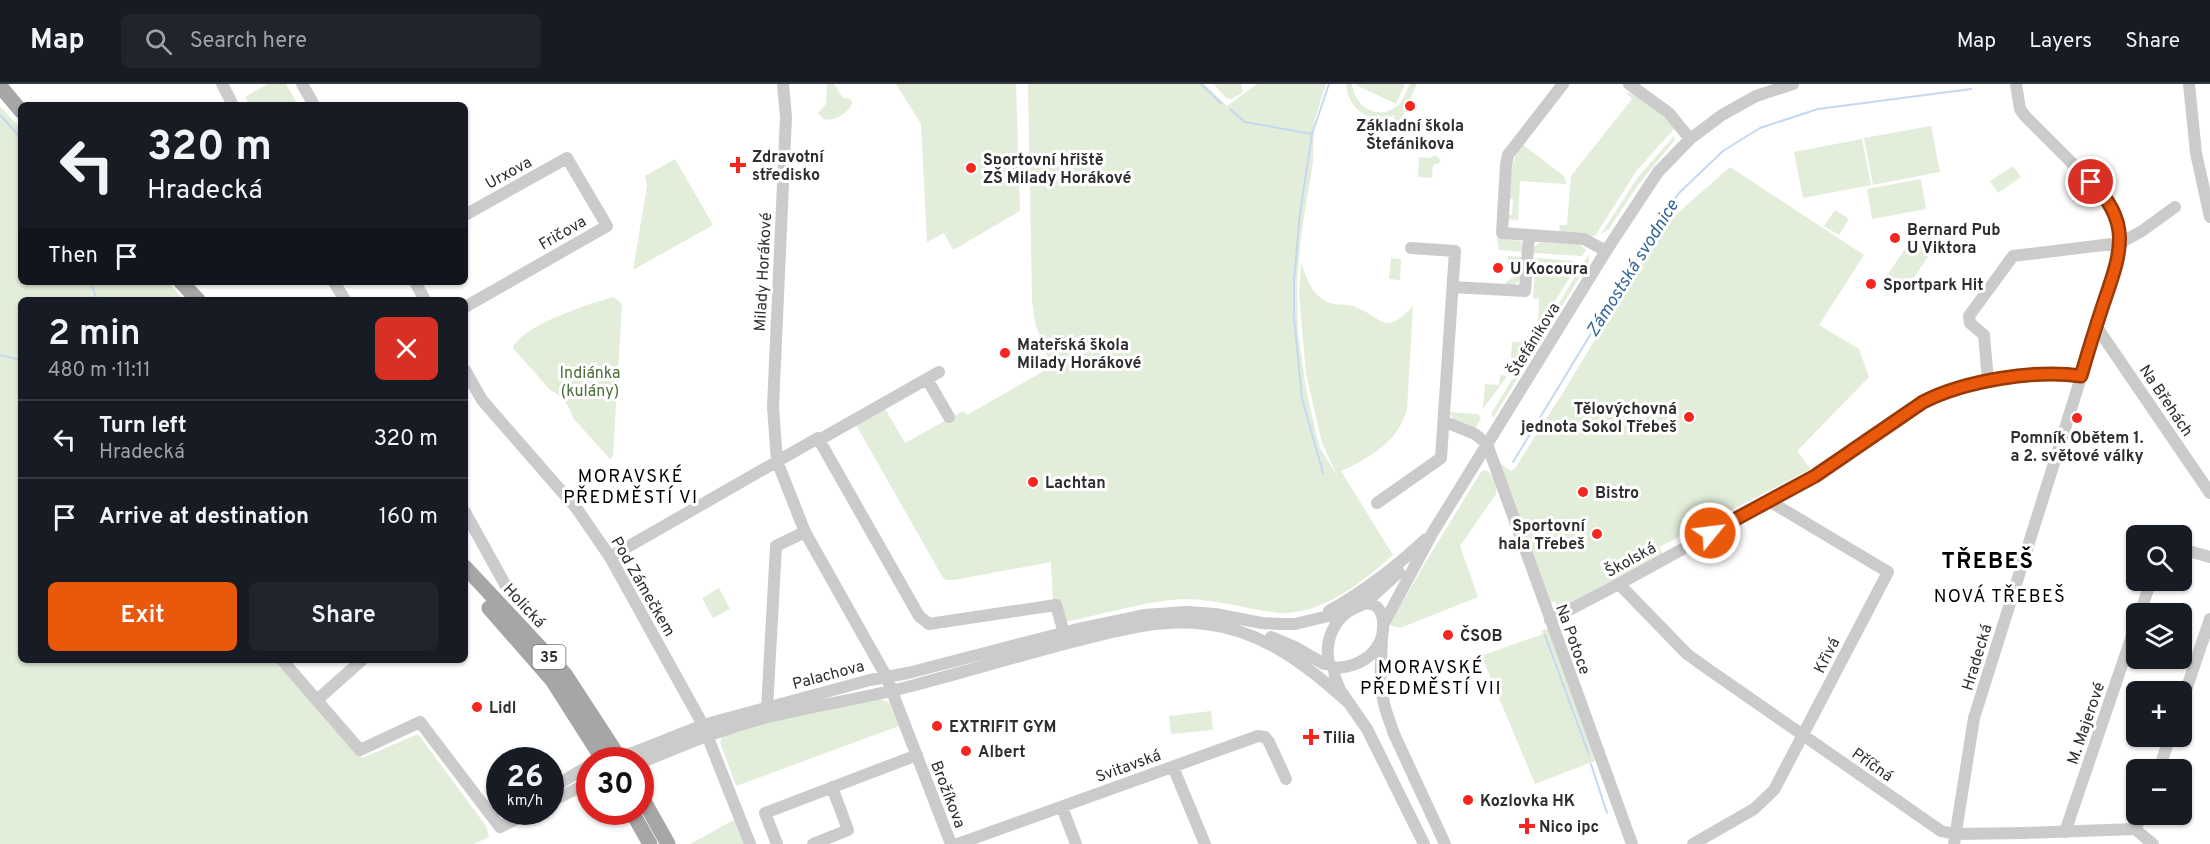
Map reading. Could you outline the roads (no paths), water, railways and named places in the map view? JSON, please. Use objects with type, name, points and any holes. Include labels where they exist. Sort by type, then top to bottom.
[{"type":"main road","points":[[5,84],[23,102]]},
{"type":"main road","points":[[0,86],[18,107]]},
{"type":"main road","points":[[184,285],[195,297]]},
{"type":"main road","points":[[198,285],[209,297]]},
{"type":"main road","name":"Holická","points":[[468,570],[565,674],[605,747]]},
{"type":"main road","name":"Holická","points":[[468,584],[552,680],[602,747]]},
{"type":"main road","points":[[654,819],[668,844]]},
{"type":"main road","points":[[639,825],[650,844]]},
{"type":"street","points":[[222,84],[231,102]]},
{"type":"street","points":[[302,84],[312,102]]},
{"type":"street","name":"Milady Horákové","points":[[783,84],[786,117],[773,407],[777,461],[805,532],[892,690]]},
{"type":"street","points":[[1563,84],[1508,155],[1502,233],[1584,239],[1606,251]]},
{"type":"street","points":[[1629,84],[1669,113],[1690,139]]},
{"type":"street","name":"Štefánikova","points":[[1383,625],[1433,532],[1606,251],[1658,172],[1690,139],[1738,105],[1767,92],[1793,84]]},
{"type":"street","name":"Hradecká","points":[[1955,839],[1974,718],[2115,269],[2120,243],[2117,220],[2106,196],[2020,110],[2016,84]]},
{"type":"street","points":[[2187,87],[2210,217]]},
{"type":"street","name":"Urxova","points":[[468,213],[567,158]]},
{"type":"street","name":"Fričova","points":[[468,305],[607,226],[567,158]]},
{"type":"street","points":[[1988,381],[1984,335],[1970,323],[1969,316],[2013,256],[2120,243],[2142,231],[2175,207]]},
{"type":"street","name":"Štefánikova","points":[[1453,286],[1526,291],[1529,235]]},
{"type":"street","points":[[1377,503],[1441,458],[1455,250],[1411,248]]},
{"type":"street","name":"Na Břehách","points":[[2096,326],[2210,493]]},
{"type":"street","points":[[610,557],[777,461],[818,438],[819,440],[939,372]]},
{"type":"street","name":"Školská","points":[[1550,620],[1619,585],[1815,476],[1923,402],[1956,388],[1988,381],[2061,373],[2081,376]]},
{"type":"street","name":"Pod Zámečkem","points":[[468,375],[482,400],[577,509],[610,557],[706,730],[750,844]]},
{"type":"street","points":[[927,379],[949,417]]},
{"type":"street","points":[[1444,422],[1475,434],[1487,444]]},
{"type":"street","points":[[819,440],[919,616],[929,624],[1056,605],[1066,638]]},
{"type":"street","name":"Na Potoce","points":[[1487,444],[1632,844]]},
{"type":"street","name":"Křivá","points":[[1693,844],[1754,809],[1774,790],[1888,572],[1769,501]]},
{"type":"street","points":[[468,518],[507,588]]},
{"type":"street","points":[[767,708],[776,546],[805,532]]},
{"type":"street","points":[[1314,619],[1355,596],[1397,566],[1433,532]]},
{"type":"street","name":"Štefánikova","points":[[1365,604],[1401,570],[1433,532]]},
{"type":"street","points":[[2192,552],[2210,557]]},
{"type":"street","name":"Příčná","points":[[1619,585],[1687,654],[1955,839],[2023,839],[2065,832],[2134,829]]},
{"type":"street","points":[[1424,844],[1367,729],[1338,686],[1328,651],[1333,628],[1338,619],[1349,611],[1369,603],[1382,613],[1380,687],[1386,711],[1403,754],[1445,844]]},
{"type":"street","name":"Palachova","points":[[654,756],[706,730],[892,690],[1066,638],[1166,612],[1215,614],[1262,623],[1282,624],[1349,611]]},
{"type":"street","points":[[2189,681],[2210,619]]},
{"type":"street","name":"Palachova","points":[[653,747],[767,708],[886,676],[1066,638],[1166,623],[1204,624],[1240,631],[1280,649],[1300,662],[1350,704]]},
{"type":"street","points":[[1240,631],[1277,639],[1324,664],[1347,667],[1367,659],[1382,638]]},
{"type":"street","name":"M. Majerové","points":[[2065,832],[2126,653]]},
{"type":"street","points":[[285,663],[360,750],[420,722],[486,809]]},
{"type":"street","points":[[317,700],[359,663]]},
{"type":"street","name":"Brožíkova","points":[[892,690],[951,844]]},
{"type":"street","name":"Svitavská","points":[[958,844],[1262,736],[1269,742],[1286,779]]},
{"type":"street","name":"Brožíkova","points":[[777,844],[765,813],[917,755]]},
{"type":"street","points":[[1173,767],[1205,844]]},
{"type":"street","points":[[813,844],[848,830],[832,787]]},
{"type":"street","points":[[1062,807],[1076,844]]},
{"type":"street","points":[[2136,825],[2134,829],[2153,844]]},
{"type":"waterway","points":[[1201,84],[1221,103]]},
{"type":"waterway","points":[[1323,473],[1302,398],[1294,317],[1294,280],[1300,214],[1312,134],[1329,84]]},
{"type":"waterway","name":"Zámostská svodnice","points":[[1513,462],[1660,220],[1679,193],[1723,151],[1760,128],[1818,109],[1971,89]]},
{"type":"waterway","points":[[1230,109],[1245,122],[1312,134]]},
{"type":"waterway","points":[[0,115],[18,135]]},
{"type":"waterway","points":[[92,285],[96,297]]},
{"type":"waterway","points":[[0,355],[18,359]]},
{"type":"waterway","name":"Zámostská svodnice","points":[[1545,635],[1589,755]]},
{"type":"waterway","name":"Zámostská svodnice","points":[[1591,764],[1607,813]]},
{"type":"place","name":"Základní škola Štefánikova","points":[[1410,106]]},
{"type":"place","name":"Zdravotní středisko","points":[[738,165]]},
{"type":"place","name":"Sportovní hřiště ZŠ Milady Horákové","points":[[971,168]]},
{"type":"place","name":"Bernard Pub U Viktora","points":[[1895,238]]},
{"type":"place","name":"U Kocoura","points":[[1498,268]]},
{"type":"place","name":"Sportpark Hit","points":[[1871,284]]},
{"type":"place","name":"Mateřská škola Milady Horákové","points":[[1005,353]]},
{"type":"place","name":"Tělovýchovná jednota Sokol Třebeš","points":[[1689,417]]},
{"type":"place","name":"Pomník Obětem 1. a 2. světové války","points":[[2077,418]]},
{"type":"place","name":"Lachtan","points":[[1033,482]]},
{"type":"place","name":"Bistro","points":[[1583,492]]},
{"type":"place","name":"Sportovní hala Třebeš","points":[[1597,534]]},
{"type":"place","name":"ČSOB","points":[[1448,635]]},
{"type":"place","name":"Lidl","points":[[477,707]]},
{"type":"place","name":"EXTRIFIT GYM","points":[[937,726]]},
{"type":"place","name":"Tilia","points":[[1311,737]]},
{"type":"place","name":"Albert","points":[[966,751]]},
{"type":"place","name":"Kozlovka HK","points":[[1468,800]]},
{"type":"place","name":"Nico ipc","points":[[1527,826]]},
{"type":"district","name":"MORAVSKÉ PŘEDMĚSTÍ VI","points":[[631,486]]},
{"type":"district","name":"TŘEBEŠ","points":[[1988,560]]},
{"type":"district","name":"NOVÁ TŘEBEŠ","points":[[2000,596]]},
{"type":"district","name":"MORAVSKÉ PŘEDMĚSTÍ VII","points":[[1431,677]]},
{"type":"park label","name":"Indiánka (kulány)","points":[[590,381]]}]
